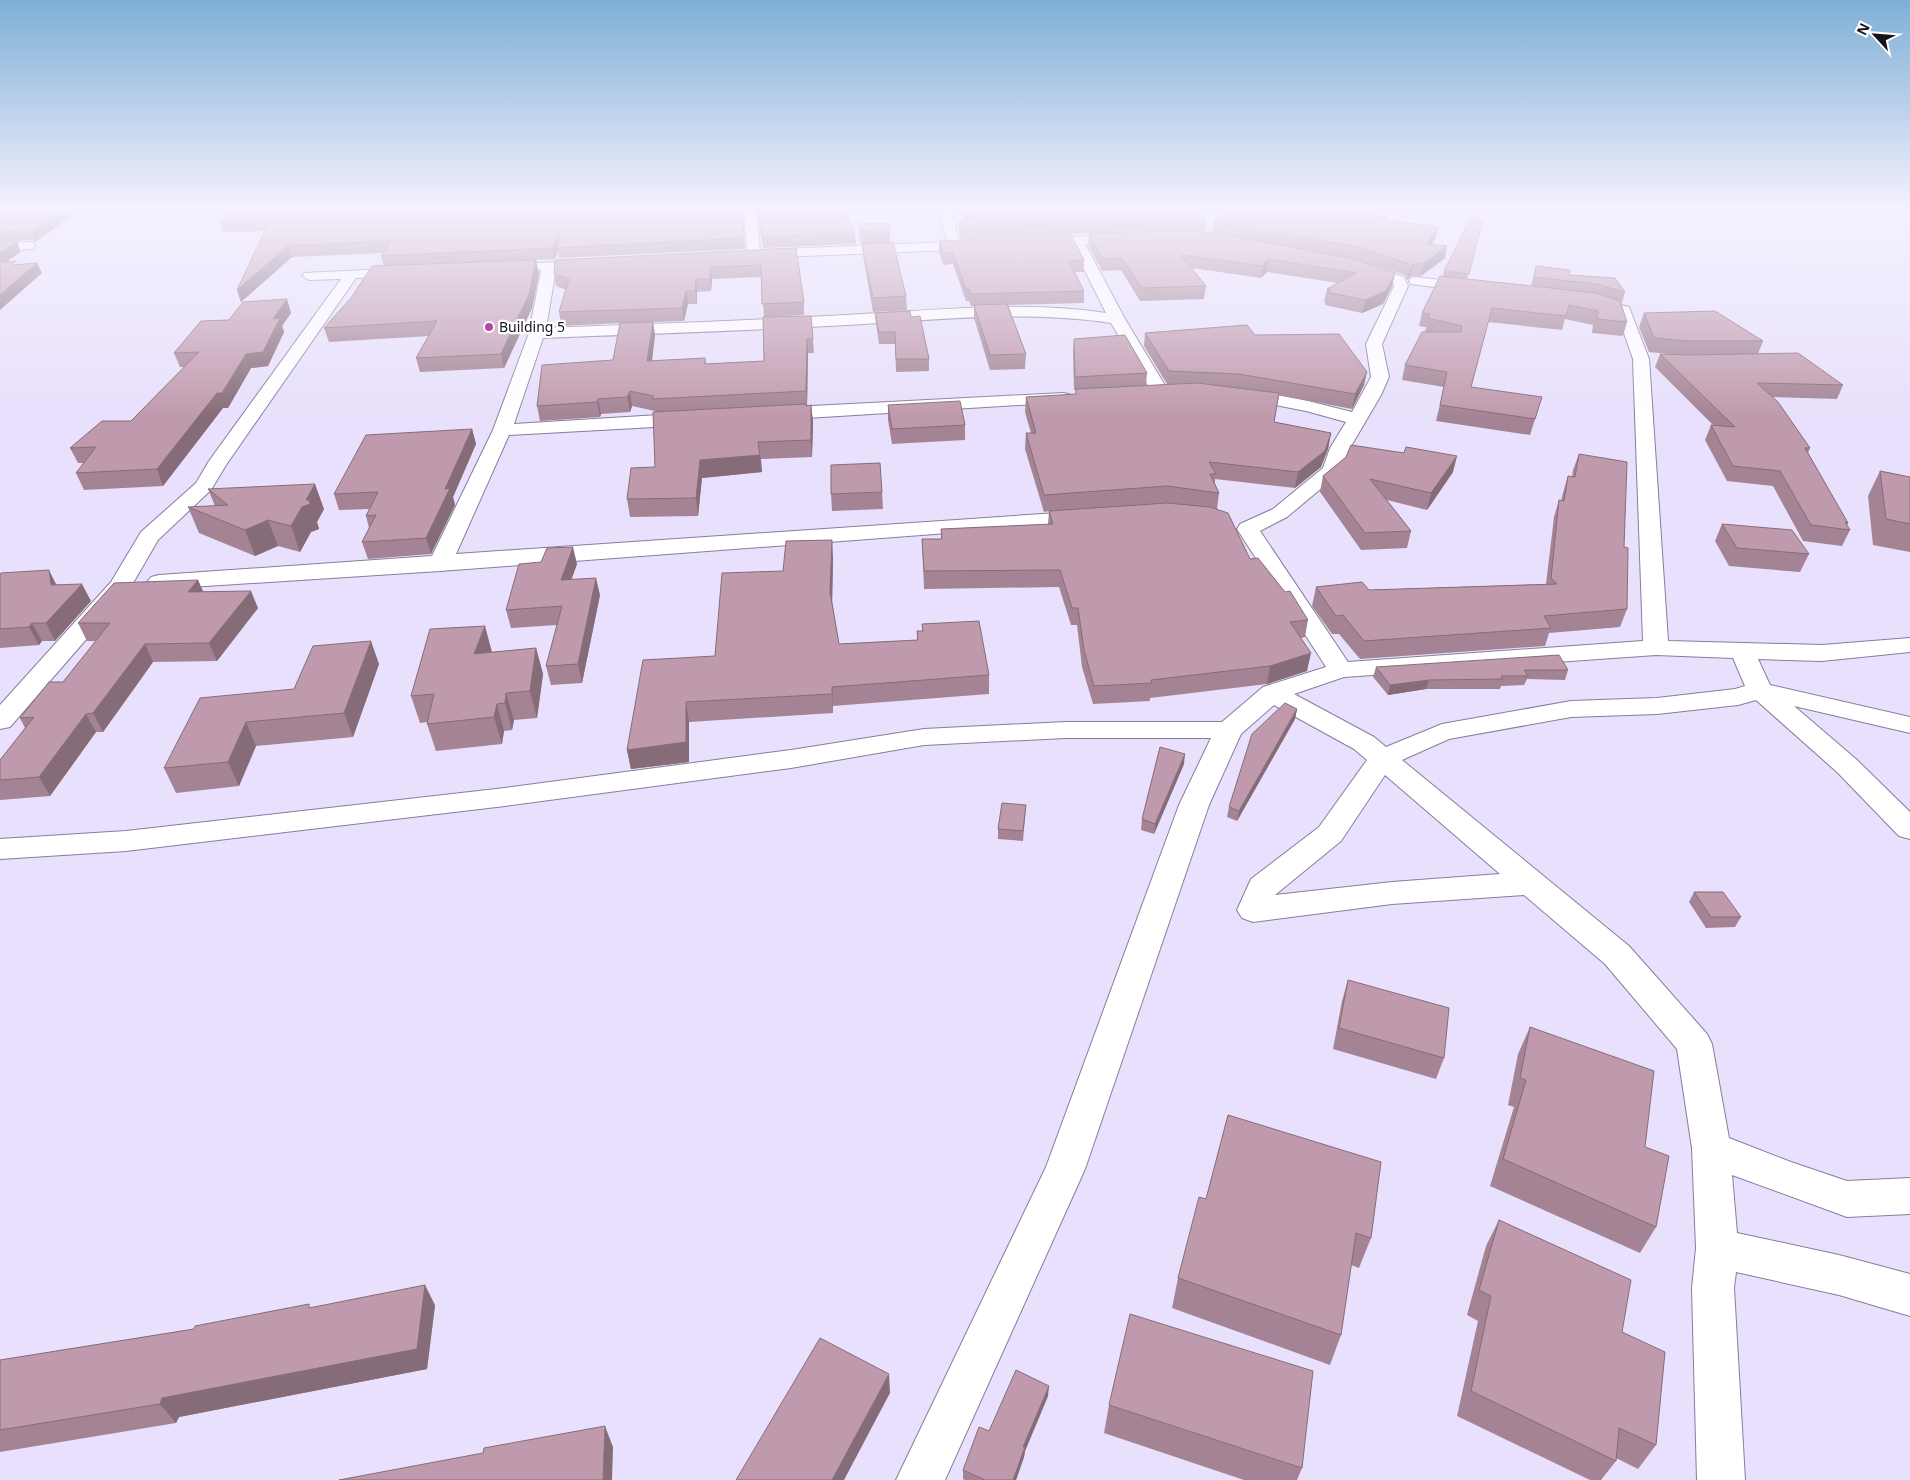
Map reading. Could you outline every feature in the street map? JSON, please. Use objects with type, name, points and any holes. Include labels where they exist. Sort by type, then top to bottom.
[{"type":"street","points":[[0,721],[120,585],[149,537],[204,486],[216,465],[348,279]]},
{"type":"street","points":[[440,564],[502,430],[537,333],[547,279]]},
{"type":"street","points":[[1097,279],[1117,318],[1169,392],[1140,393]]},
{"type":"street","points":[[1248,530],[1280,512],[1332,471],[1340,448],[1356,419],[1372,396],[1380,377],[1374,344],[1401,286],[1397,279]]},
{"type":"street","points":[[1416,282],[1491,290]]},
{"type":"street","points":[[1575,299],[1594,301],[1624,310],[1650,360],[1656,648]]},
{"type":"street","points":[[537,333],[996,311],[1056,311],[1117,318]]},
{"type":"street","points":[[1220,392],[1236,392],[1308,406],[1356,419]]},
{"type":"street","points":[[756,415],[1081,397]]},
{"type":"street","points":[[502,430],[706,418]]},
{"type":"street","points":[[120,585],[440,564],[1105,515]]},
{"type":"street","points":[[1228,518],[1248,530],[1341,670]]},
{"type":"street","points":[[920,1480],[1065,1169],[1194,806],[1229,730],[1272,693],[1341,670],[1656,648],[1822,653],[1910,645]]},
{"type":"street","points":[[1744,650],[1746,662],[1760,690],[1847,766],[1910,829]]},
{"type":"street","points":[[1531,883],[1323,900],[1254,910],[1262,887],[1330,834],[1382,759],[1442,732],[1571,708],[1657,706],[1738,697],[1760,690],[1910,725]]},
{"type":"street","points":[[1272,693],[1364,743],[1617,955],[1694,1044],[1711,1148],[1717,1248],[1713,1288],[1721,1480]]},
{"type":"street","points":[[0,849],[126,841],[505,796],[791,759],[924,738],[1065,730],[1229,730]]},
{"type":"street","points":[[1711,1148],[1785,1178],[1847,1199],[1910,1196]]},
{"type":"street","points":[[1717,1248],[1839,1275],[1910,1295]]},
{"type":"building","points":[[0,279],[18,279],[0,295]]},
{"type":"building","points":[[242,279],[250,279],[237,290]]},
{"type":"building","points":[[363,279],[532,279],[529,294],[501,354],[416,358],[437,321],[324,328],[351,298]]},
{"type":"building","points":[[569,279],[696,279],[695,291],[686,291],[682,308],[559,312]]},
{"type":"building","points":[[761,279],[801,279],[804,302],[762,304]]},
{"type":"building","points":[[869,279],[902,279],[906,296],[873,298]]},
{"type":"building","points":[[962,279],[1078,279],[1084,291],[971,294],[969,289],[966,289]]},
{"type":"building","points":[[1136,279],[1200,279],[1206,286],[1142,288]]},
{"type":"building","points":[[1345,279],[1392,279],[1386,291],[1365,300],[1327,292],[1331,290],[1327,289]]},
{"type":"building","points":[[1439,279],[1468,279],[1596,293],[1620,301],[1627,322],[1597,319],[1598,311],[1569,305],[1566,316],[1492,308],[1471,387],[1542,397],[1535,419],[1440,405],[1447,372],[1405,365],[1422,332],[1461,332],[1462,326],[1428,318],[1430,314],[1422,313]]},
{"type":"building","points":[[1552,279],[1616,279],[1625,292],[1596,284]]},
{"type":"building","points":[[287,299],[273,319],[280,318],[263,352],[246,354],[222,393],[217,393],[157,469],[76,473],[96,447],[70,448],[102,421],[131,421],[199,352],[174,353],[201,321],[229,320],[243,302]]},
{"type":"building","points":[[1007,304],[1026,354],[990,355],[974,305]]},
{"type":"building","points":[[910,311],[911,317],[920,316],[929,359],[896,359],[895,332],[879,332],[875,313]]},
{"type":"building","points":[[1715,311],[1763,341],[1688,341],[1654,338],[1644,313]]},
{"type":"building","points":[[811,316],[813,339],[807,339],[806,391],[653,399],[653,396],[630,391],[627,397],[598,399],[597,402],[537,406],[542,365],[613,360],[620,323],[653,322],[647,361],[705,358],[705,364],[764,361],[763,317]]},
{"type":"building","points":[[1247,325],[1255,335],[1339,334],[1367,372],[1355,394],[1239,374],[1169,371],[1145,333]]},
{"type":"building","points":[[1125,335],[1147,373],[1075,377],[1074,339]]},
{"type":"building","points":[[1798,353],[1843,385],[1757,383],[1778,402],[1810,448],[1805,448],[1848,523],[1845,522],[1850,530],[1811,525],[1780,471],[1733,466],[1711,425],[1735,427],[1660,354]]},
{"type":"building","points":[[1197,383],[1279,393],[1274,422],[1331,433],[1325,451],[1298,472],[1209,462],[1216,474],[1210,474],[1219,493],[1167,486],[1044,495],[1026,433],[1036,433],[1026,397],[1076,394],[1076,389]]},
{"type":"building","points":[[960,401],[965,425],[892,429],[888,405]]},
{"type":"building","points":[[806,404],[806,406],[811,405],[811,440],[758,442],[760,455],[700,460],[696,498],[627,499],[631,468],[655,467],[653,412]]},
{"type":"building","points":[[472,429],[445,489],[450,488],[426,538],[362,542],[376,515],[366,516],[378,492],[334,494],[366,435]]},
{"type":"building","points":[[1351,445],[1404,453],[1406,447],[1457,456],[1431,493],[1370,479],[1411,531],[1365,533],[1323,476],[1346,457]]},
{"type":"building","points":[[1579,454],[1627,462],[1624,547],[1628,548],[1627,609],[1544,616],[1551,628],[1364,641],[1343,615],[1336,616],[1316,587],[1362,582],[1369,590],[1557,584],[1551,578],[1559,500],[1564,501],[1568,476],[1575,477]]},
{"type":"building","points":[[880,463],[882,492],[831,494],[831,465]]},
{"type":"building","points":[[1880,471],[1910,477],[1910,524],[1886,519]]},
{"type":"building","points":[[315,484],[306,500],[309,500],[310,504],[302,507],[291,526],[268,520],[245,530],[188,507],[228,505],[208,489]]},
{"type":"building","points":[[1167,503],[1210,507],[1228,513],[1250,559],[1258,558],[1285,592],[1290,591],[1308,620],[1290,622],[1311,653],[1270,666],[1151,680],[1152,683],[1094,686],[1084,650],[1078,608],[1072,608],[1060,570],[924,571],[922,539],[942,539],[941,529],[1053,524],[1049,511]]},
{"type":"building","points":[[1722,524],[1792,530],[1809,554],[1737,548]]},
{"type":"building","points":[[832,540],[830,592],[839,644],[918,640],[917,631],[923,631],[922,624],[979,621],[989,675],[832,687],[832,694],[686,702],[686,742],[627,750],[643,660],[715,656],[722,573],[783,571],[786,541]]},
{"type":"building","points":[[573,547],[561,580],[596,578],[578,664],[546,666],[562,606],[506,610],[519,564],[541,562],[547,548]]},
{"type":"building","points":[[49,570],[51,585],[82,584],[46,623],[32,623],[29,627],[0,629],[0,574]]},
{"type":"building","points":[[198,580],[188,592],[251,591],[209,643],[145,644],[93,713],[86,714],[39,777],[0,780],[0,760],[34,717],[20,718],[49,682],[63,682],[110,623],[78,623],[114,583]]},
{"type":"building","points":[[485,626],[474,654],[536,648],[530,691],[506,693],[505,703],[497,704],[494,717],[427,724],[434,694],[411,696],[430,629]]},
{"type":"building","points":[[371,641],[344,713],[246,722],[228,762],[164,768],[200,698],[294,689],[313,646]]},
{"type":"building","points":[[1559,655],[1568,670],[1524,670],[1528,676],[1501,676],[1503,679],[1429,680],[1390,685],[1376,667]]},
{"type":"building","points":[[1285,703],[1297,709],[1239,811],[1229,807],[1252,734]]},
{"type":"building","points":[[1160,747],[1185,754],[1155,824],[1142,819]]},
{"type":"building","points":[[1002,803],[1026,805],[1023,831],[998,829]]},
{"type":"building","points":[[1694,892],[1723,892],[1741,917],[1711,917]]},
{"type":"building","points":[[1348,980],[1449,1008],[1444,1058],[1339,1028]]},
{"type":"building","points":[[1530,1027],[1654,1071],[1645,1147],[1669,1156],[1656,1227],[1503,1159],[1526,1080],[1520,1078]]},
{"type":"building","points":[[1228,1115],[1381,1162],[1371,1238],[1356,1233],[1341,1335],[1178,1278],[1199,1197],[1206,1199]]},
{"type":"building","points":[[1499,1220],[1631,1280],[1622,1332],[1665,1352],[1656,1445],[1619,1428],[1616,1461],[1471,1391],[1491,1296],[1479,1290]]},
{"type":"building","points":[[425,1285],[417,1349],[162,1398],[160,1404],[0,1430],[0,1360],[194,1329],[195,1326],[309,1304],[309,1308]]},
{"type":"building","points":[[1130,1314],[1313,1371],[1302,1468],[1109,1405]]},
{"type":"building","points":[[820,1338],[889,1374],[832,1480],[736,1480]]},
{"type":"building","points":[[1016,1370],[1049,1386],[1023,1447],[1025,1447],[1013,1480],[985,1480],[963,1470],[979,1427],[989,1431]]},
{"type":"building","points":[[605,1426],[603,1480],[339,1480],[483,1453],[484,1448]]},
{"type":"place","name":"Building 5","points":[[489,327]]}]
